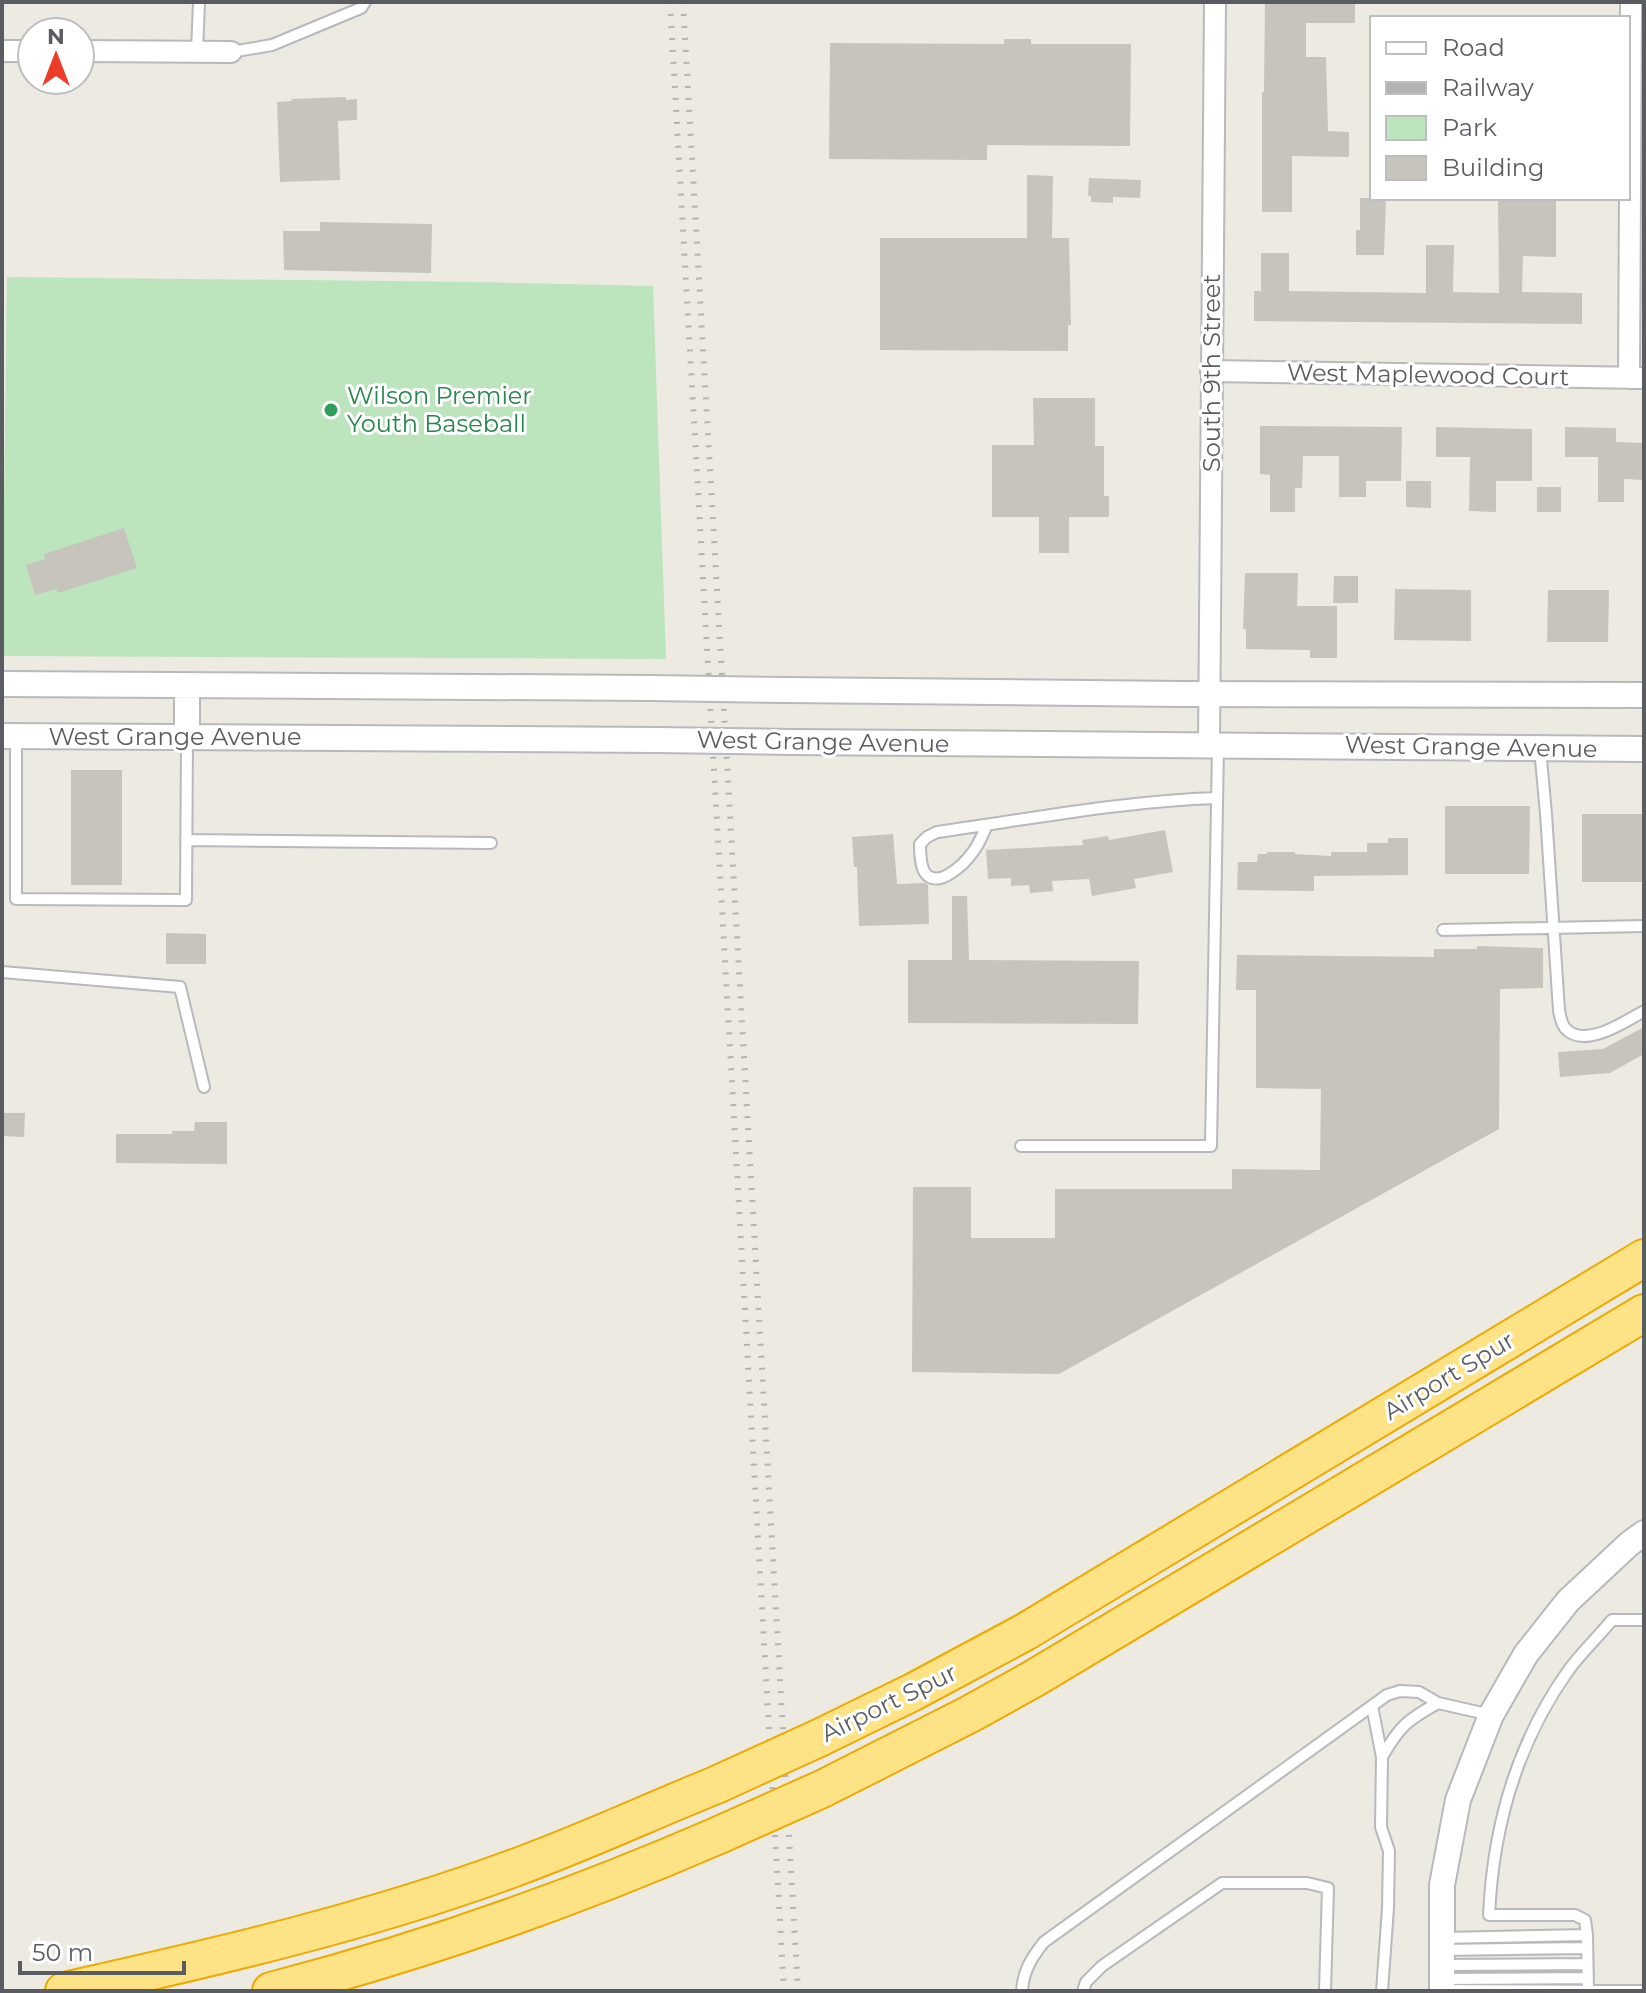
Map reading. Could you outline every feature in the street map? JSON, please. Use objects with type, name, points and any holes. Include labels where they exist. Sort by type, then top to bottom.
[{"type":"highway","name":"Airport Spur","points":[[64,1991],[298,1936],[515,1868],[716,1785],[819,1738],[1025,1632],[1644,1258]]},
{"type":"highway","name":"Airport Spur","points":[[271,1991],[492,1924],[627,1874],[822,1789],[1033,1679],[1644,1313]]},
{"type":"street","name":"South 9th Street","points":[[1214,745],[1210,694],[1215,2]]},
{"type":"street","points":[[1631,2],[1636,378]]},
{"type":"street","points":[[96,51],[231,52]]},
{"type":"street","name":"West Maplewood Court","points":[[1211,371],[1636,378]]},
{"type":"street","points":[[2,684],[1644,695]]},
{"type":"street","points":[[187,686],[187,737]]},
{"type":"street","name":"West Grange Avenue","points":[[9,736],[1644,749]]},
{"type":"street","points":[[1442,1969],[1442,1885],[1458,1800],[1491,1715],[1526,1654],[1568,1601],[1644,1533]]},
{"type":"lane","points":[[197,52],[199,2]]},
{"type":"lane","points":[[231,52],[272,45],[361,8],[365,2]]},
{"type":"lane","points":[[9,736],[16,899],[186,900],[187,737]]},
{"type":"lane","points":[[1021,1146],[1211,1146],[1217,798],[1214,745]]},
{"type":"lane","points":[[1540,748],[1559,1010],[1563,1026],[1572,1034],[1591,1036],[1609,1031],[1644,1011]]},
{"type":"lane","points":[[987,825],[970,857],[955,871],[936,879],[925,874],[920,844],[937,832],[1125,804],[1217,798]]},
{"type":"lane","points":[[186,840],[491,843]]},
{"type":"lane","points":[[1443,930],[1644,926]]},
{"type":"lane","points":[[2,972],[180,987],[204,1087]]},
{"type":"lane","points":[[1588,1990],[1585,1920],[1575,1915],[1489,1915],[1493,1859],[1502,1814],[1515,1776],[1530,1737],[1553,1695],[1570,1669],[1612,1620],[1644,1620]]},
{"type":"lane","points":[[1022,1991],[1030,1960],[1044,1942],[1387,1695],[1400,1691],[1419,1692],[1438,1703],[1491,1715]]},
{"type":"lane","points":[[1382,1757],[1397,1731],[1413,1717],[1438,1703]]},
{"type":"lane","points":[[1372,1706],[1382,1757],[1381,1827],[1389,1851],[1382,1991]]},
{"type":"lane","points":[[1083,1991],[1086,1982],[1102,1966],[1222,1883],[1307,1883],[1328,1888],[1325,1991]]},
{"type":"lane","points":[[1442,1969],[1587,1935]]},
{"type":"lane","points":[[1442,1969],[1587,1948]]},
{"type":"lane","points":[[1442,1969],[1587,1964]]},
{"type":"lane","points":[[1442,1969],[1587,1978]]},
{"type":"lane","points":[[1442,1969],[1588,1990],[1644,1991]]},
{"type":"green space","name":"Wilson Premier Youth Baseball","points":[[7,277],[653,286],[666,659],[2,656]]},
{"type":"building","points":[[1265,2],[1355,2],[1355,23],[1306,23],[1306,57],[1326,57],[1328,131],[1349,132],[1349,157],[1292,156],[1292,212],[1262,212]]},
{"type":"building","points":[[1004,39],[1031,39],[1031,44],[1131,44],[1130,146],[987,145],[987,160],[829,159],[830,43],[1004,44]]},
{"type":"building","points":[[346,97],[346,100],[357,99],[357,120],[338,121],[340,180],[280,182],[277,102]]},
{"type":"building","points":[[1027,175],[1053,176],[1052,238],[1069,238],[1071,325],[1068,325],[1068,351],[880,350],[880,238],[1027,238]]},
{"type":"building","points":[[1089,178],[1141,180],[1140,198],[1113,197],[1113,203],[1091,202],[1091,196],[1088,196]]},
{"type":"building","points":[[1360,198],[1386,200],[1384,255],[1356,255],[1356,230],[1360,230]]},
{"type":"building","points":[[1498,200],[1556,200],[1556,257],[1523,256],[1522,292],[1582,293],[1582,324],[1254,321],[1254,291],[1261,291],[1261,253],[1289,253],[1289,291],[1426,293],[1426,245],[1454,245],[1453,292],[1499,293]]},
{"type":"building","points":[[320,222],[432,224],[431,273],[284,270],[283,231],[320,231]]},
{"type":"building","points":[[1033,398],[1095,398],[1095,446],[1104,446],[1104,496],[1109,496],[1109,517],[1069,517],[1069,553],[1039,553],[1039,517],[992,517],[992,445],[1034,445]]},
{"type":"building","points":[[1260,426],[1402,427],[1401,481],[1366,481],[1366,497],[1339,497],[1339,456],[1303,456],[1302,488],[1295,488],[1295,512],[1270,512],[1270,475],[1260,474]]},
{"type":"building","points":[[1436,427],[1532,429],[1532,481],[1496,481],[1496,512],[1469,511],[1470,457],[1436,457]]},
{"type":"building","points":[[1565,427],[1616,428],[1616,442],[1644,443],[1644,480],[1624,479],[1624,502],[1598,502],[1598,457],[1565,457]]},
{"type":"building","points":[[1406,481],[1431,481],[1431,508],[1406,507]]},
{"type":"building","points":[[1537,487],[1561,487],[1561,512],[1537,512]]},
{"type":"building","points":[[124,528],[137,568],[58,593],[56,589],[35,595],[26,565],[45,559],[44,554]]},
{"type":"building","points":[[1245,573],[1298,573],[1297,606],[1337,606],[1337,658],[1310,658],[1310,650],[1246,649],[1246,629],[1243,629]]},
{"type":"building","points":[[1334,576],[1358,576],[1358,603],[1333,603]]},
{"type":"building","points":[[1395,589],[1471,590],[1471,641],[1394,640]]},
{"type":"building","points":[[1548,590],[1609,590],[1608,642],[1547,642]]},
{"type":"building","points":[[71,770],[122,770],[122,885],[71,885]]},
{"type":"building","points":[[1445,806],[1530,806],[1529,874],[1445,874]]},
{"type":"building","points":[[1582,814],[1644,814],[1644,882],[1582,882]]},
{"type":"building","points":[[1165,830],[1173,872],[1134,879],[1136,888],[1092,896],[1089,879],[1052,881],[1053,891],[1030,893],[1029,885],[1011,886],[1011,878],[988,879],[986,850],[1083,845],[1082,840],[1108,836],[1109,840]]},
{"type":"building","points":[[893,834],[897,884],[928,885],[929,924],[859,926],[857,867],[854,867],[852,837]]},
{"type":"building","points":[[1388,838],[1408,838],[1408,875],[1314,876],[1314,891],[1237,890],[1238,862],[1257,862],[1258,854],[1295,852],[1331,856],[1331,852],[1367,852],[1367,843],[1388,843]]},
{"type":"building","points":[[952,896],[967,896],[969,960],[1139,961],[1138,1024],[908,1023],[908,960],[952,960]]},
{"type":"building","points":[[166,933],[206,934],[206,964],[166,964]]},
{"type":"building","points":[[1477,946],[1543,948],[1543,988],[1500,989],[1499,1129],[1059,1374],[912,1372],[913,1187],[971,1187],[971,1238],[1055,1238],[1055,1189],[1232,1189],[1232,1169],[1320,1170],[1321,1089],[1256,1088],[1256,990],[1236,990],[1237,955],[1434,957],[1434,949],[1477,949]]},
{"type":"building","points":[[1644,1027],[1644,1054],[1610,1073],[1560,1077],[1558,1052],[1603,1049]]},
{"type":"building","points":[[2,1113],[25,1113],[24,1137],[2,1136]]},
{"type":"building","points":[[195,1122],[227,1122],[227,1164],[116,1163],[116,1134],[194,1131]]},
{"type":"railway","points":[[670,2],[784,1991]]},
{"type":"railway","points":[[683,2],[798,1991]]},
{"type":"place","name":"Wilson Premier Youth Baseball","points":[[331,410]]}]
